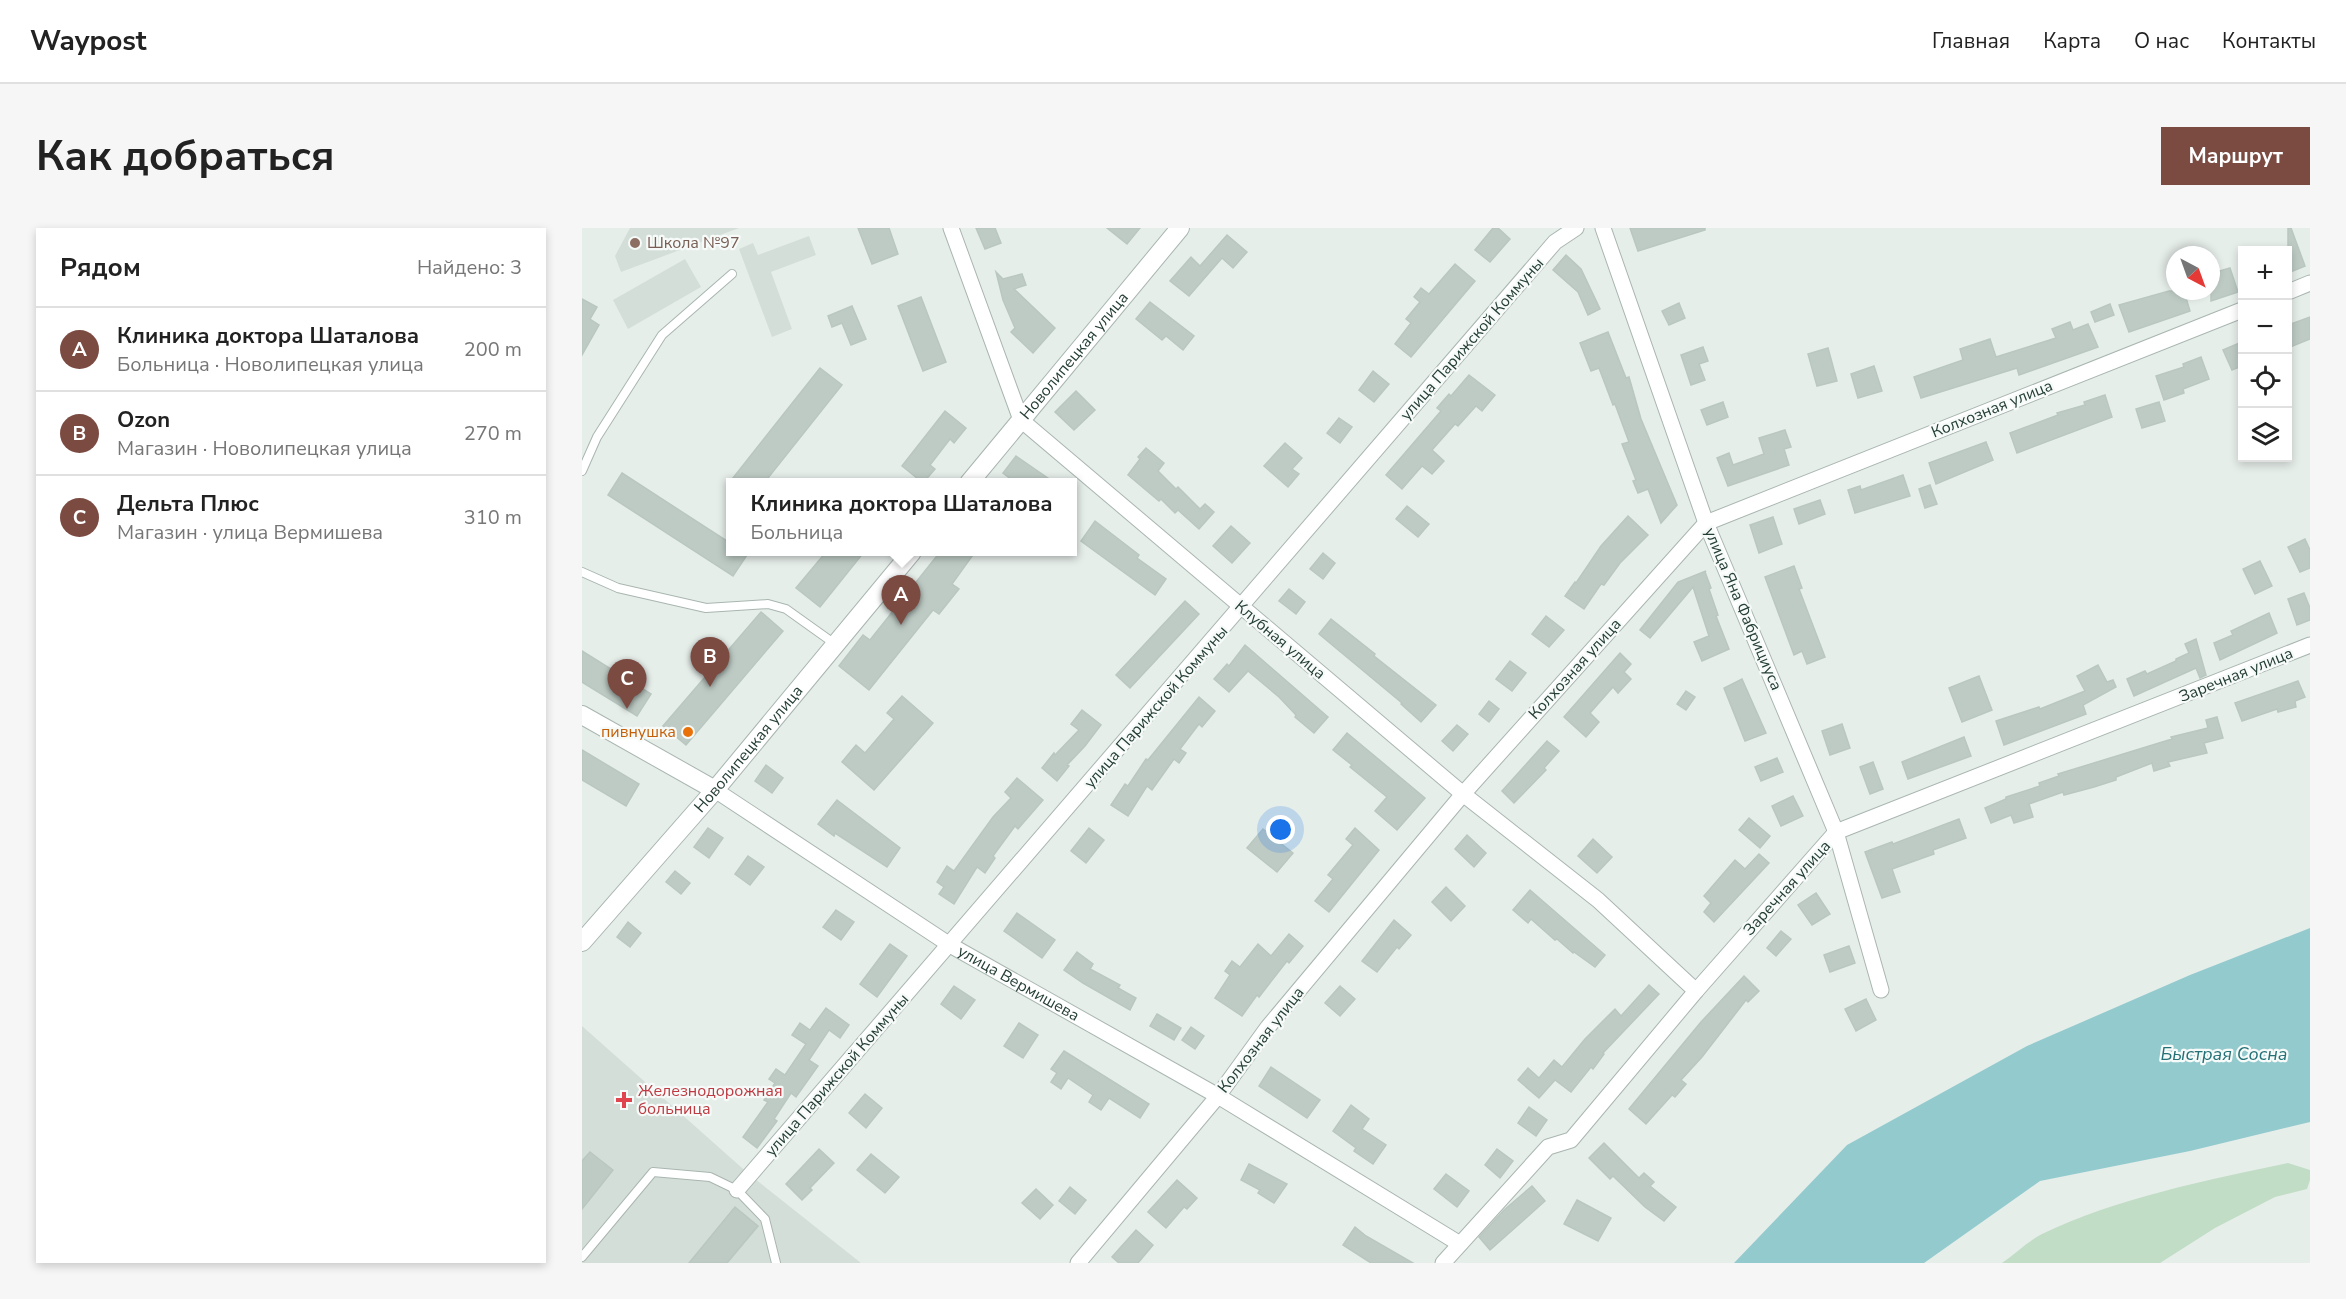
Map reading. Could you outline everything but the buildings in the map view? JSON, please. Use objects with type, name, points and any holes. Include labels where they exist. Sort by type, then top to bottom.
[{"type":"street","name":"Клубная улица","points":[[951,228],[1021,420],[1463,794],[1598,900],[1696,991]]},
{"type":"street","name":"Новолипецкая улица","points":[[973,478],[1180,228]]},
{"type":"street","name":"улица Парижской Коммуны","points":[[737,1190],[1555,242],[1576,228]]},
{"type":"street","name":"улица Яна Фабрициуса","points":[[1603,228],[1707,523],[1836,832],[1881,990]]},
{"type":"street","points":[[2292,290],[2310,283]]},
{"type":"street","name":"Колхозная улица","points":[[1078,1263],[1218,1096],[1268,1027],[1463,794],[1707,523],[2238,312]]},
{"type":"street","name":"Новолипецкая улица","points":[[582,942],[715,790],[909,556]]},
{"type":"street","name":"Заречная улица","points":[[1443,1263],[1548,1147],[1571,1140],[1696,991],[1836,832],[2310,645]]},
{"type":"street","name":"улица Вермишева","points":[[582,715],[715,790],[950,945],[1218,1096],[1460,1244]]},
{"type":"lane","points":[[582,471],[597,437],[662,336],[732,274]]},
{"type":"lane","points":[[582,572],[618,588],[706,608],[768,603],[786,609],[836,644]]},
{"type":"lane","points":[[582,1257],[653,1172],[710,1177],[737,1190],[765,1218],[776,1263]]},
{"type":"shaded area","points":[[630,228],[739,228],[621,272],[615,256]]},
{"type":"shaded area","points":[[809,236],[816,255],[771,272],[792,329],[772,337],[739,249],[753,243],[758,255]]},
{"type":"shaded area","points":[[685,259],[701,287],[628,329],[613,300]]},
{"type":"shaded area","name":"Железнодорожная больница","points":[[582,1026],[750,1175],[861,1263],[582,1263]]},
{"type":"green space","points":[[2288,1163],[2310,1170],[2307,1189],[2275,1197],[2215,1228],[2160,1263],[2002,1263],[2042,1234],[2101,1210],[2163,1191]]},
{"type":"water","name":"Быстрая Сосна","points":[[2310,928],[2310,1122],[2190,1151],[2040,1181],[1924,1263],[1734,1263],[1847,1145],[2027,1046],[2190,975]]},
{"type":"place","name":"Школа №97","points":[[635,243]]},
{"type":"place","name":"Клиника доктора Шаталова","points":[[901,625]]},
{"type":"place","name":"Ozon","points":[[710,687]]},
{"type":"place","name":"Дельта Плюс","points":[[627,709]]},
{"type":"place","name":"пивнушка","points":[[688,732]]},
{"type":"place","name":"Железнодорожная больница","points":[[624,1100]]}]
